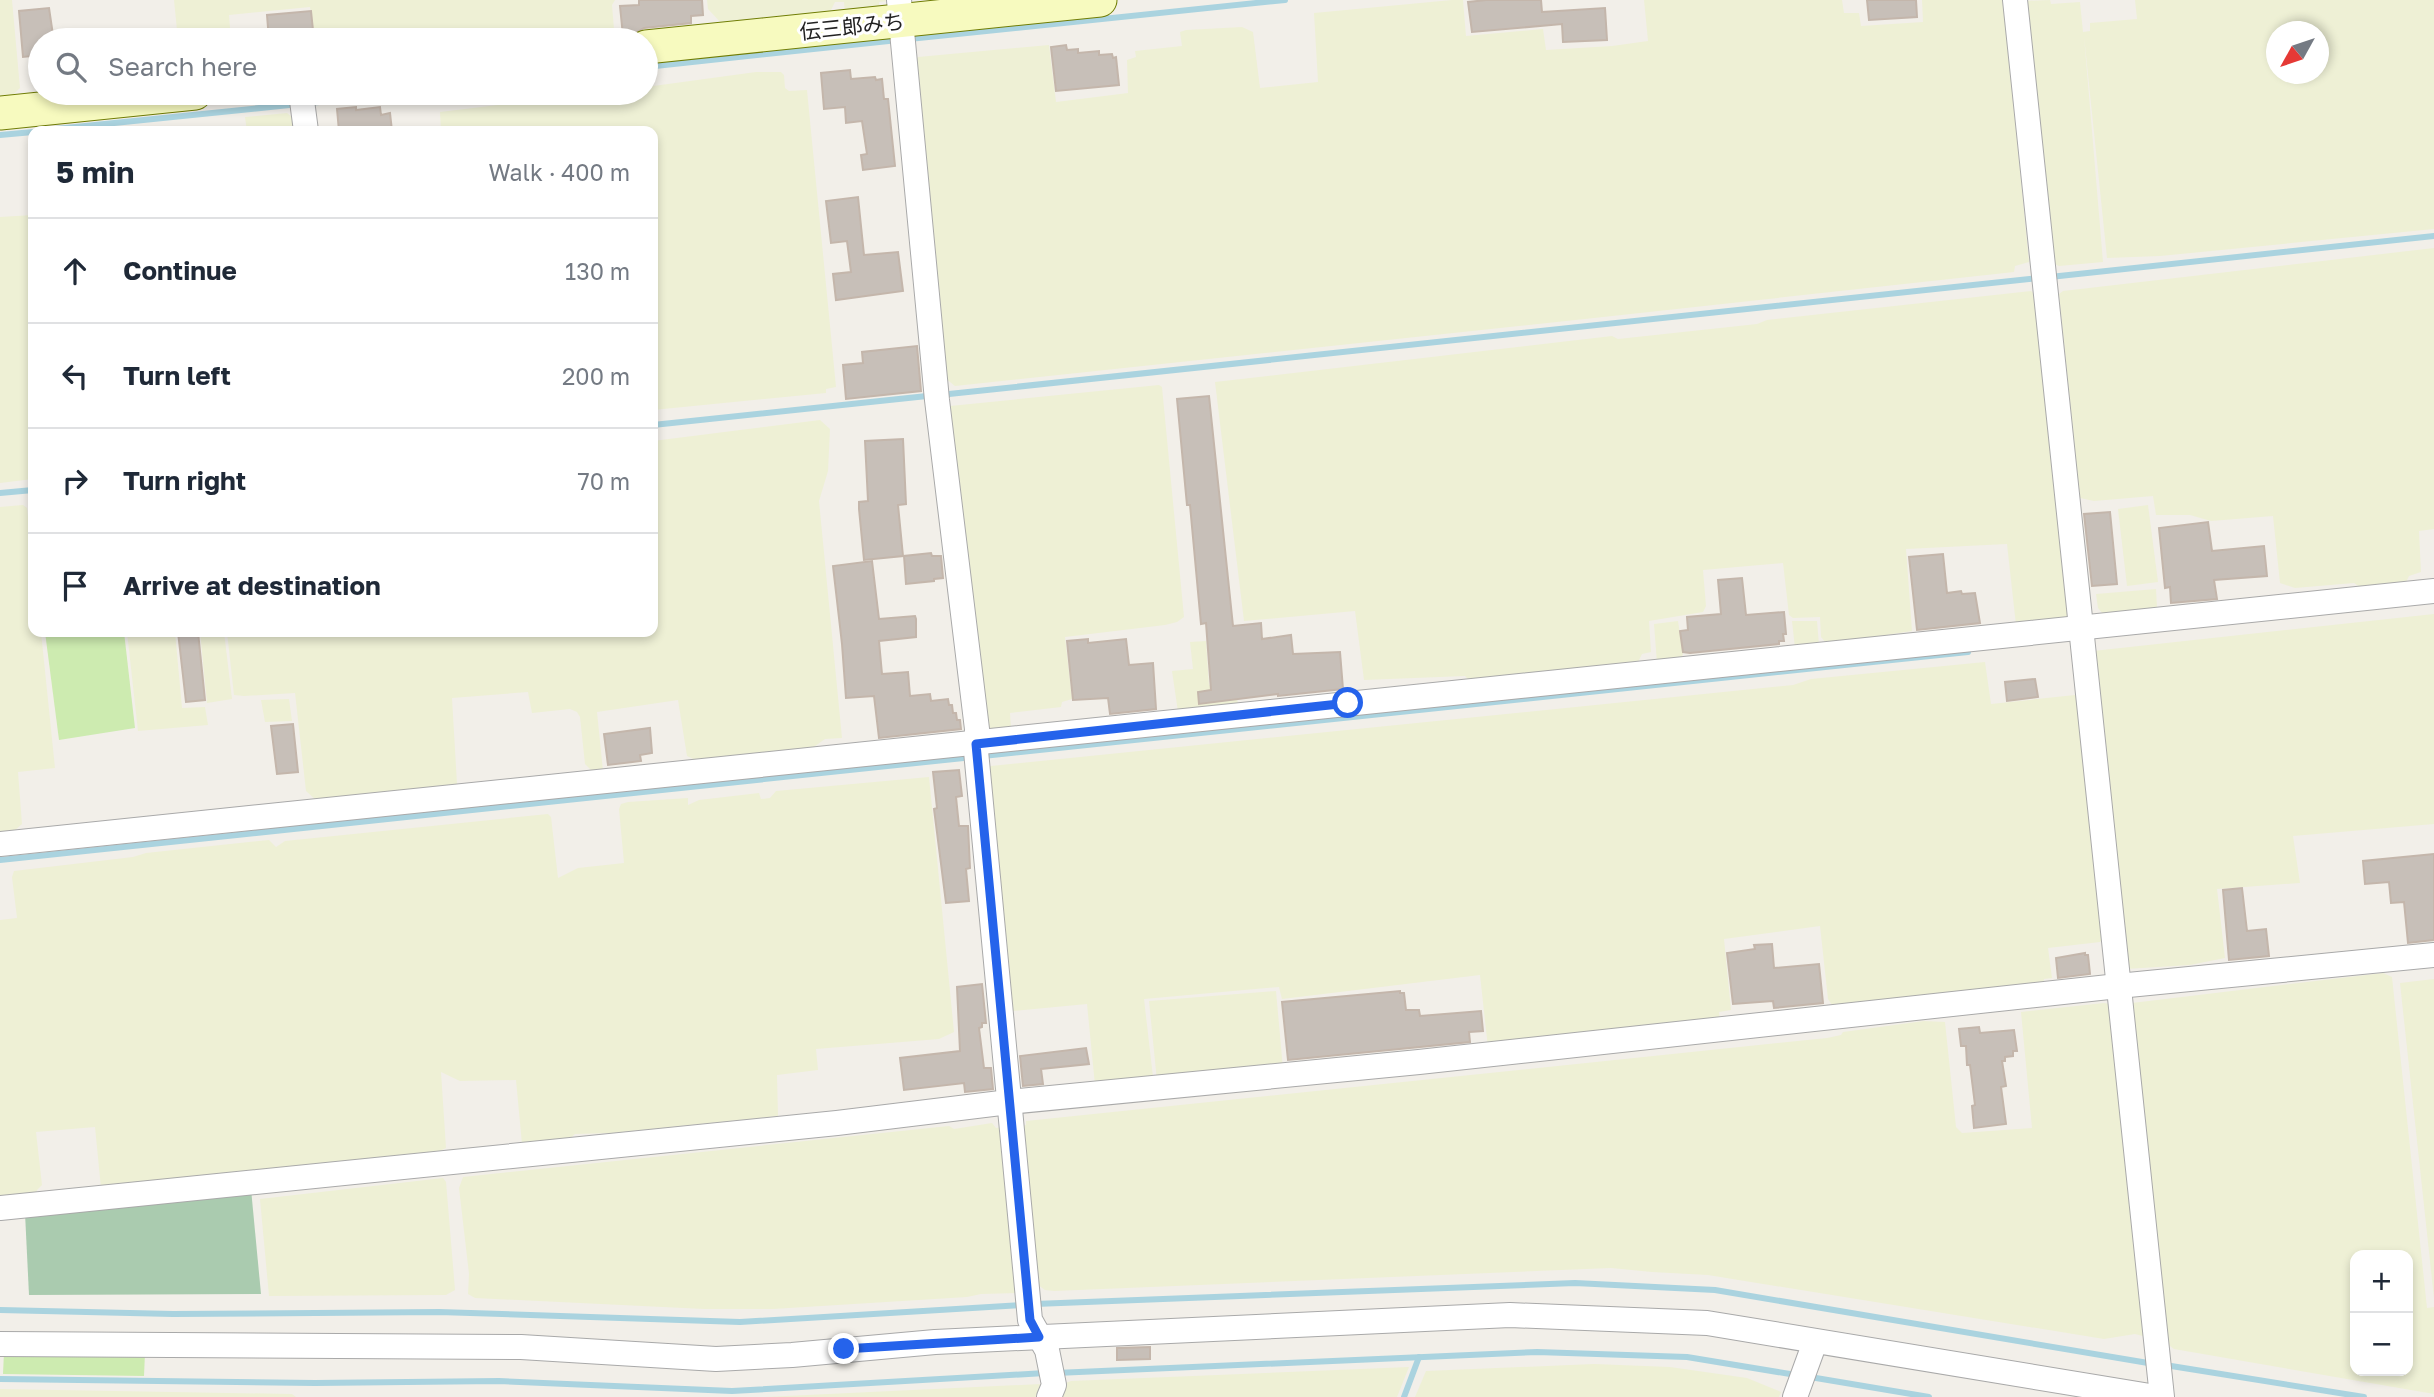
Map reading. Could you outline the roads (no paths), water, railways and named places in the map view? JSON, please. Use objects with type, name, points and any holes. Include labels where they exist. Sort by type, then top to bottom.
[{"type":"street","name":"伝三郎みち","points":[[658,46],[901,25],[1100,0]]},
{"type":"street","points":[[0,1344],[521,1347],[716,1359],[935,1342],[1510,1315],[1707,1323],[1815,1342],[2160,1381],[2015,0]]},
{"type":"street","points":[[901,25],[937,400],[977,729],[976,752],[1029,1305],[1034,1329],[1047,1350],[1051,1381]]},
{"type":"street","points":[[0,113],[78,105]]},
{"type":"street","points":[[0,844],[976,752],[2082,636],[2434,590]]},
{"type":"street","points":[[0,1208],[809,1126],[1009,1102],[2119,993],[2434,954]]},
{"type":"street","points":[[1801,1382],[1815,1342]]},
{"type":"waterway","points":[[909,39],[1285,0]]},
{"type":"waterway","points":[[658,66],[898,40]]},
{"type":"waterway","points":[[85,126],[289,105]]},
{"type":"waterway","points":[[0,135],[28,132]]},
{"type":"waterway","points":[[2050,277],[2434,236]]},
{"type":"waterway","points":[[949,394],[2039,278]]},
{"type":"waterway","points":[[658,424],[927,396]]},
{"type":"waterway","points":[[0,493],[28,490]]},
{"type":"waterway","points":[[983,756],[1968,652]]},
{"type":"waterway","points":[[0,860],[973,757]]},
{"type":"waterway","points":[[1035,1304],[1575,1283],[1715,1290],[2154,1364]]},
{"type":"waterway","points":[[0,1310],[173,1314],[439,1312],[740,1322],[1024,1305]]},
{"type":"waterway","points":[[1056,1373],[1537,1352],[1687,1357],[1796,1375]]},
{"type":"waterway","points":[[1404,1397],[1419,1357]]},
{"type":"waterway","points":[[2165,1365],[2364,1397]]},
{"type":"waterway","points":[[0,1379],[315,1383],[499,1381],[732,1391],[1045,1373]]},
{"type":"waterway","points":[[1810,1377],[1929,1397]]}]
